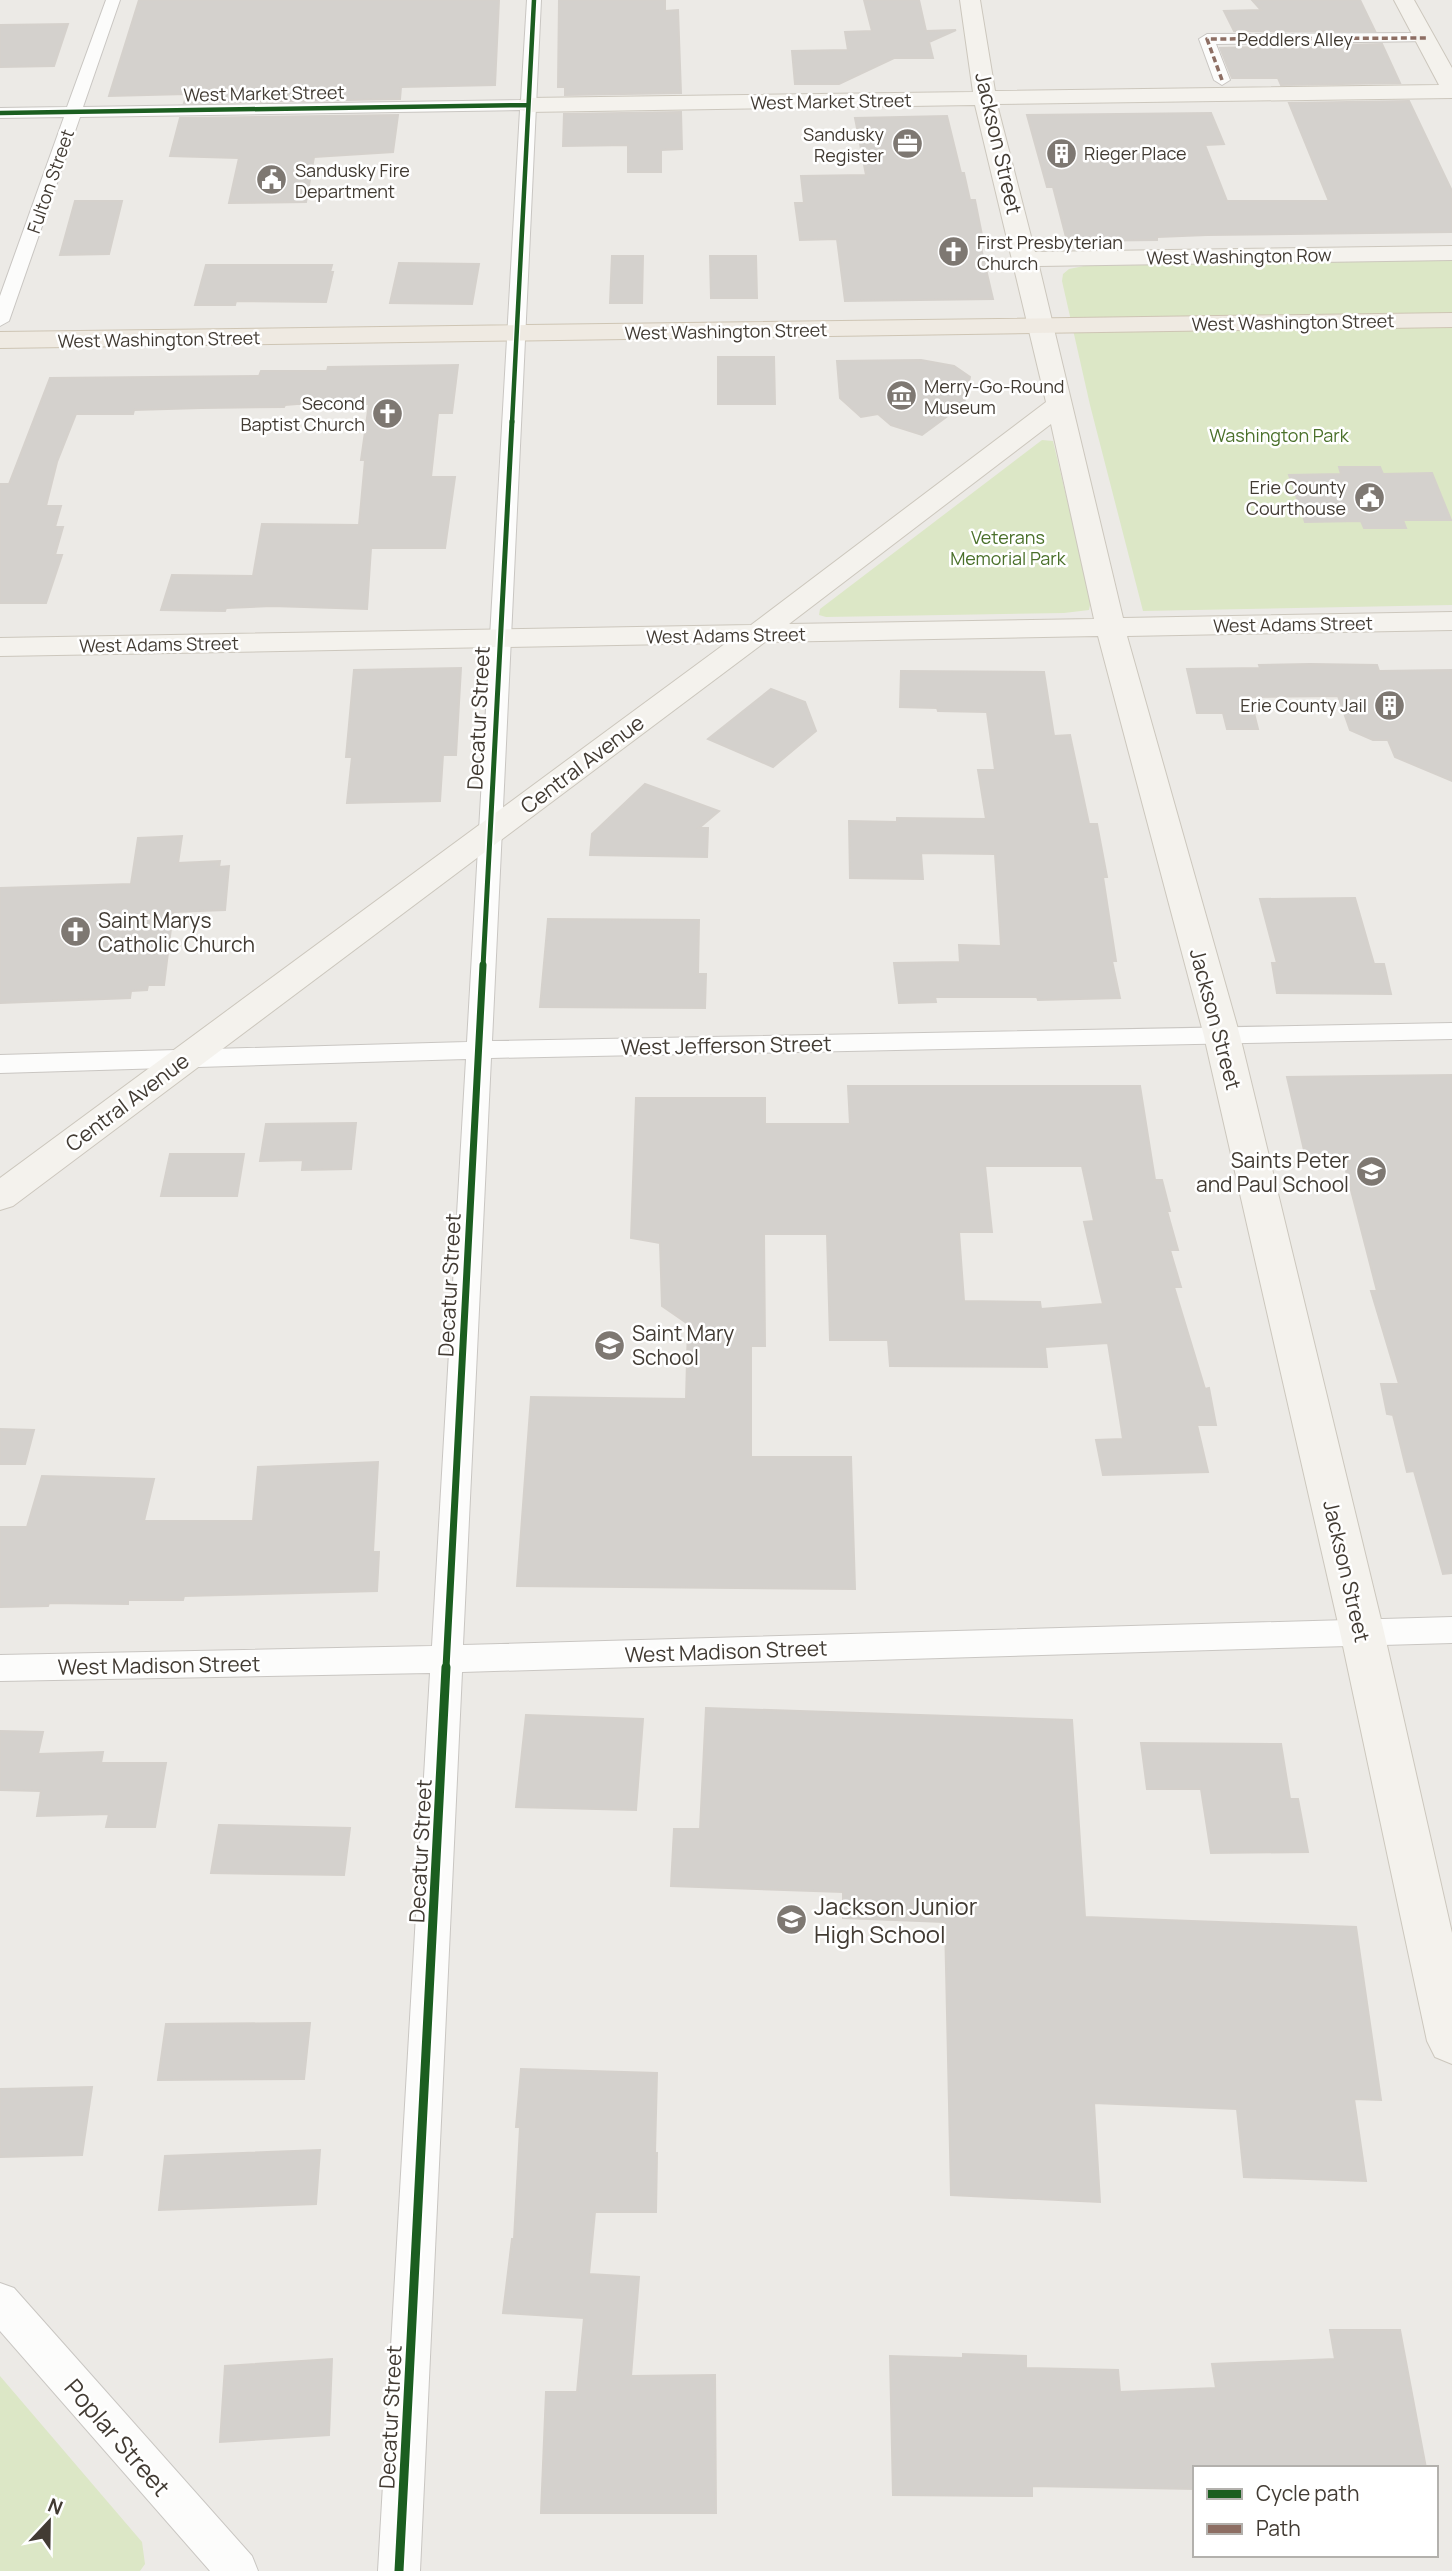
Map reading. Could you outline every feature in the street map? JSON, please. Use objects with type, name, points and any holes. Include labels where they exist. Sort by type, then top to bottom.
[{"type":"main road","name":"West Washington Street","points":[[0,340],[516,335],[1452,320]]},
{"type":"street","name":"Fulton Street","points":[[0,321],[113,0]]},
{"type":"street","name":"Decatur Street","points":[[400,2571],[534,0]]},
{"type":"street","name":"Jackson Street","points":[[970,0],[985,99],[1042,326],[1110,627],[1222,1036],[1362,1632],[1452,2041]]},
{"type":"street","points":[[1404,0],[1452,89]]},
{"type":"street","name":"Peddlers Alley","points":[[1222,80],[1207,39],[1426,38]]},
{"type":"street","name":"West Market Street","points":[[0,113],[985,99],[1452,89]]},
{"type":"street","name":"West Washington Row","points":[[1026,259],[1452,253]]},
{"type":"street","name":"Central Avenue","points":[[0,1196],[757,634],[1060,404]]},
{"type":"street","name":"West Adams Street","points":[[0,647],[1452,621]]},
{"type":"street","name":"West Jefferson Street","points":[[0,1064],[479,1050],[1452,1031]]},
{"type":"street","name":"West Madison Street","points":[[0,1668],[447,1660],[1452,1630]]},
{"type":"street","name":"Poplar Street","points":[[0,2302],[237,2571]]},
{"type":"green space","name":"Washington Park","points":[[1452,260],[1452,605],[1143,611],[1090,405],[1062,281],[1063,274],[1069,269],[1084,266]]},
{"type":"green space","name":"Veterans Memorial Park","points":[[1042,440],[1053,441],[1091,600],[1089,610],[1064,613],[819,615],[820,609]]},
{"type":"green space","points":[[0,2376],[142,2542],[145,2564],[140,2571],[0,2571]]},
{"type":"building","points":[[139,0],[499,0],[495,85],[401,87],[400,99],[184,103],[187,94],[109,96]]},
{"type":"building","points":[[559,0],[665,0],[665,11],[678,10],[681,93],[565,95],[565,87],[558,87]]},
{"type":"building","points":[[864,0],[919,0],[926,31],[956,30],[929,42],[933,58],[894,58],[839,84],[795,84],[792,51],[848,50],[845,32],[872,31]]},
{"type":"building","points":[[1252,0],[1360,0],[1375,31],[1234,31],[1224,11],[1261,10]]},
{"type":"building","points":[[68,24],[54,66],[0,67],[0,25]]},
{"type":"building","points":[[1382,44],[1400,83],[1281,85],[1278,78],[1232,78],[1220,48]]},
{"type":"building","points":[[1409,101],[1452,191],[1452,232],[1207,235],[1157,237],[1157,240],[1067,241],[1053,187],[1047,187],[1027,115],[1211,113],[1224,144],[1205,145],[1227,201],[1329,201],[1289,103]]},
{"type":"building","points":[[681,112],[682,149],[661,150],[661,172],[628,172],[628,145],[563,146],[564,114]]},
{"type":"building","name":"Sandusky Fire Department","points":[[398,115],[393,152],[314,157],[306,202],[229,203],[239,158],[170,156],[180,118]]},
{"type":"building","points":[[947,116],[970,200],[975,200],[982,235],[978,235],[993,299],[845,301],[837,239],[800,240],[795,203],[804,203],[801,176],[866,175],[855,118]]},
{"type":"building","points":[[75,201],[122,201],[109,254],[60,255]]},
{"type":"building","points":[[612,256],[643,256],[642,303],[610,303]]},
{"type":"building","points":[[710,256],[756,256],[757,298],[711,298]]},
{"type":"building","points":[[399,263],[479,264],[472,304],[390,303]]},
{"type":"building","points":[[206,265],[332,265],[330,272],[333,272],[326,302],[236,301],[235,305],[195,305]]},
{"type":"building","points":[[718,357],[774,357],[775,404],[718,404]]},
{"type":"building","name":"Merry-Go-Round Museum","points":[[921,360],[954,366],[970,377],[964,404],[922,435],[891,425],[878,414],[861,417],[840,398],[837,361]]},
{"type":"building","points":[[458,365],[452,413],[438,413],[431,477],[455,477],[445,548],[371,548],[367,609],[272,606],[226,608],[225,611],[161,610],[172,575],[253,576],[262,524],[359,525],[365,460],[361,460],[369,404],[297,404],[284,407],[134,410],[133,414],[76,414],[57,462],[46,506],[61,506],[55,527],[63,527],[55,555],[62,555],[46,603],[0,603],[0,484],[9,484],[50,378],[259,376],[261,371],[327,371],[328,367]]},
{"type":"building","name":"Erie County Courthouse","points":[[1339,467],[1380,467],[1383,474],[1432,473],[1451,520],[1403,520],[1406,528],[1364,528],[1361,521],[1305,522],[1289,475],[1341,474]]},
{"type":"building","points":[[1310,664],[1377,665],[1379,671],[1452,670],[1452,781],[1395,757],[1388,740],[1373,740],[1350,730],[1338,696],[1250,697],[1258,729],[1227,729],[1223,713],[1197,713],[1187,669]]},
{"type":"building","points":[[461,668],[456,755],[443,755],[440,801],[347,803],[352,757],[346,757],[354,670]]},
{"type":"building","points":[[901,671],[1044,672],[1054,736],[1070,735],[1089,824],[1097,824],[1107,877],[1103,877],[1116,961],[1112,961],[1120,998],[1038,1000],[1037,997],[935,997],[936,1002],[899,1003],[894,963],[960,962],[959,945],[1001,946],[995,854],[921,853],[923,879],[850,878],[849,821],[897,822],[897,818],[986,819],[978,770],[995,770],[987,712],[900,707]]},
{"type":"building","points":[[771,689],[805,702],[816,731],[773,767],[708,739]]},
{"type":"building","points":[[645,784],[719,811],[699,828],[708,828],[707,857],[590,855],[592,834]]},
{"type":"building","name":"Saint Marys Catholic Church","points":[[182,836],[178,863],[220,861],[219,867],[229,866],[225,910],[173,912],[164,985],[148,985],[147,990],[131,991],[130,998],[0,1003],[0,888],[131,884],[138,838]]},
{"type":"building","points":[[1355,898],[1374,964],[1384,964],[1391,994],[1277,993],[1272,963],[1277,963],[1260,899]]},
{"type":"building","points":[[548,919],[699,920],[698,974],[706,974],[705,1008],[540,1007]]},
{"type":"building","name":"Saints Peter and Paul School","points":[[1452,1075],[1452,1573],[1443,1574],[1414,1471],[1407,1472],[1393,1415],[1387,1414],[1381,1384],[1399,1384],[1371,1291],[1377,1291],[1344,1163],[1307,1163],[1287,1077]]},
{"type":"building","points":[[848,1086],[1140,1086],[1155,1180],[1162,1180],[1178,1250],[1170,1250],[1181,1287],[1174,1287],[1205,1389],[1209,1388],[1216,1425],[1197,1425],[1208,1472],[1103,1475],[1096,1440],[1123,1439],[1108,1343],[1045,1347],[1047,1367],[890,1366],[888,1340],[830,1340],[827,1234],[764,1234],[765,1346],[751,1346],[751,1457],[851,1457],[855,1589],[517,1586],[531,1397],[686,1399],[688,1324],[662,1306],[660,1243],[631,1238],[636,1098],[765,1098],[765,1124],[850,1124]],"holes":[[[985,1166],[1082,1166],[1094,1221],[1084,1222],[1103,1304],[1041,1309],[1040,1302],[964,1301],[959,1232],[992,1232]]]},
{"type":"building","points":[[356,1123],[351,1169],[302,1170],[303,1160],[260,1161],[266,1124]]},
{"type":"building","points":[[170,1154],[244,1154],[237,1196],[161,1196]]},
{"type":"building","points":[[0,1429],[34,1430],[25,1464],[0,1464]]},
{"type":"building","points":[[378,1462],[373,1552],[379,1552],[377,1591],[184,1596],[183,1600],[128,1600],[128,1604],[49,1603],[48,1606],[0,1607],[0,1527],[27,1527],[42,1476],[154,1479],[144,1521],[253,1521],[258,1467]]},
{"type":"building","points":[[706,1708],[1072,1720],[1085,1917],[1356,1927],[1381,2100],[1354,2099],[1366,2181],[1244,2177],[1237,2109],[1094,2103],[1100,2202],[951,2195],[945,1922],[843,1918],[843,1892],[671,1886],[674,1829],[700,1829]]},
{"type":"building","points":[[526,1715],[643,1719],[636,1810],[516,1807]]},
{"type":"building","points":[[0,1731],[43,1732],[38,1754],[103,1752],[101,1763],[166,1763],[155,1827],[106,1827],[109,1814],[37,1816],[41,1791],[0,1790]]},
{"type":"building","points":[[1141,1743],[1281,1744],[1290,1799],[1298,1799],[1308,1852],[1211,1853],[1201,1789],[1147,1789]]},
{"type":"building","points":[[219,1825],[350,1828],[344,1875],[211,1873]]},
{"type":"building","points":[[310,2023],[304,2079],[158,2080],[166,2024]]},
{"type":"building","points":[[521,2069],[657,2073],[656,2212],[595,2212],[589,2274],[639,2277],[631,2376],[715,2375],[716,2513],[541,2513],[546,2392],[577,2392],[584,2318],[503,2313],[514,2239],[520,2127],[516,2127]]},
{"type":"building","points":[[92,2087],[82,2155],[0,2157],[0,2089]]},
{"type":"building","points":[[320,2150],[316,2204],[159,2210],[165,2156]]},
{"type":"building","points":[[1330,2330],[1400,2330],[1426,2466],[1193,2466],[1193,2489],[1032,2486],[1032,2496],[893,2495],[890,2356],[1026,2356],[1026,2368],[1118,2370],[1120,2392],[1216,2388],[1212,2364],[1335,2359]]},
{"type":"building","points":[[332,2359],[329,2435],[220,2442],[225,2366]]},
{"type":"marked path","points":[[1222,80],[1207,39],[1426,38]]},
{"type":"cycle path","points":[[399,2571],[534,0]]},
{"type":"cycle path","points":[[0,113],[528,105]]},
{"type":"place","name":"Sandusky Register","points":[[907,144]]},
{"type":"place","name":"Rieger Place","points":[[1061,153]]},
{"type":"place","name":"Sandusky Fire Department","points":[[272,180]]},
{"type":"place","name":"First Presbyterian Church","points":[[954,252]]},
{"type":"place","name":"Merry-Go-Round Museum","points":[[901,396]]},
{"type":"place","name":"Second Baptist Church","points":[[388,413]]},
{"type":"place","name":"Erie County Courthouse","points":[[1369,497]]},
{"type":"place","name":"Erie County Jail","points":[[1390,705]]},
{"type":"place","name":"Saint Marys Catholic Church","points":[[75,932]]},
{"type":"place","name":"Saints Peter and Paul School","points":[[1372,1172]]},
{"type":"place","name":"Saint Mary School","points":[[609,1345]]},
{"type":"place","name":"Jackson Junior High School","points":[[791,1919]]}]
